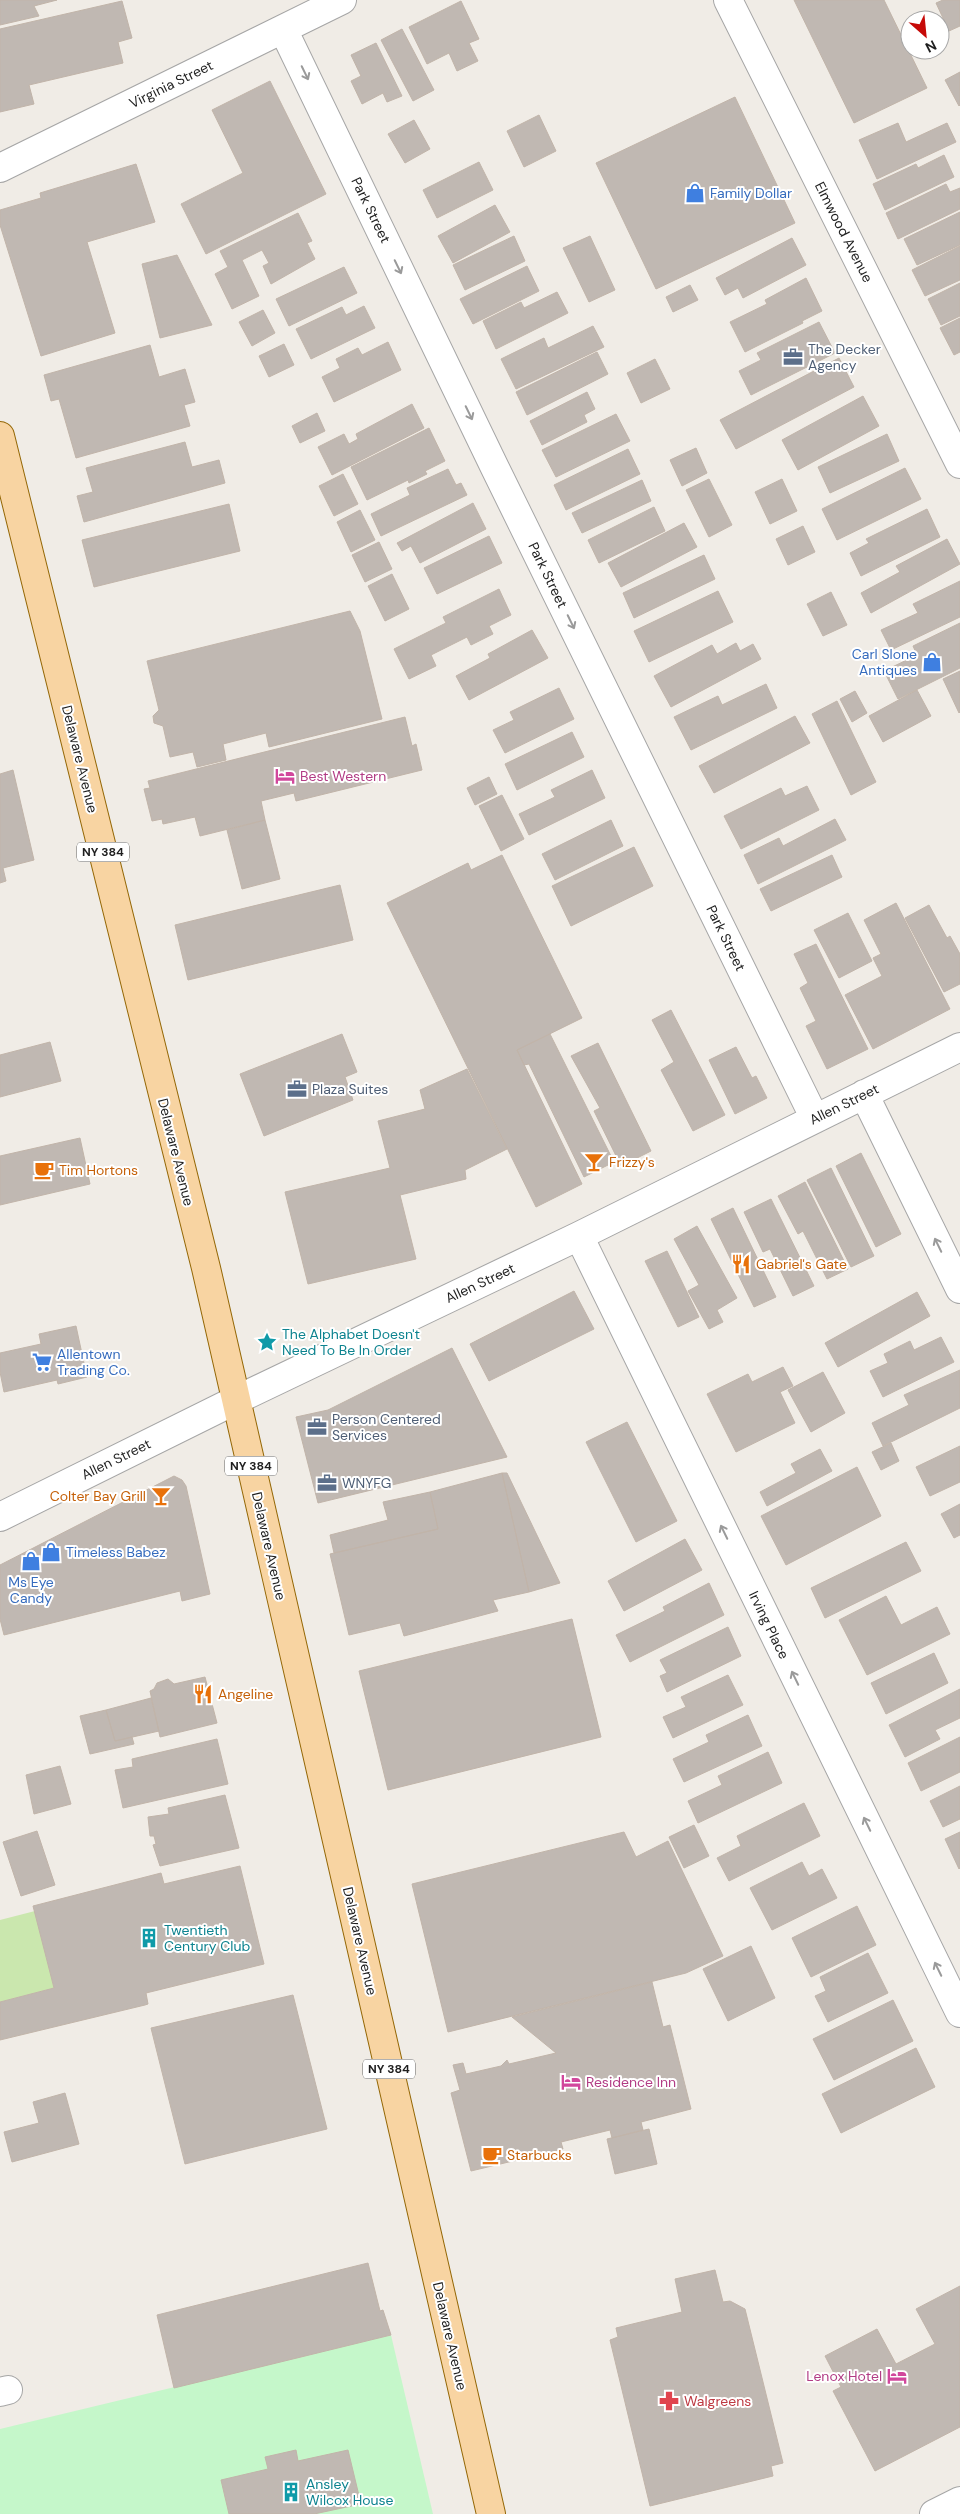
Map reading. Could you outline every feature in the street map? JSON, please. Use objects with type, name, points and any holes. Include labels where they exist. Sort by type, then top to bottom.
[{"type":"main road","name":"Delaware Avenue","points":[[0,436],[206,1268],[491,2514]]},
{"type":"street","name":"Virginia Street","points":[[0,168],[342,0]]},
{"type":"street","name":"Elmwood Avenue","points":[[728,0],[960,464]]},
{"type":"street","name":"Park Street","points":[[283,29],[495,468],[815,1119]]},
{"type":"street","name":"Allen Street","points":[[0,1517],[236,1400],[579,1236],[960,1046]]},
{"type":"street","points":[[864,1094],[960,1289]]},
{"type":"street","name":"Irving Place","points":[[579,1236],[960,2013]]},
{"type":"street","points":[[934,2514],[960,2501]]},
{"type":"green space","points":[[35,1911],[54,1988],[0,2002],[0,1920]]},
{"type":"green space","points":[[391,2335],[433,2514],[0,2514],[0,2429]]},
{"type":"building","points":[[0,0],[57,0],[34,6],[39,16],[0,25]]},
{"type":"building","points":[[794,0],[884,0],[900,33],[900,60],[913,60],[927,88],[854,123]]},
{"type":"building","points":[[943,0],[960,0],[960,26],[950,31],[950,10],[939,10],[936,3]]},
{"type":"building","points":[[122,1],[132,38],[118,42],[123,63],[29,85],[34,104],[0,112],[0,29]]},
{"type":"building","points":[[461,1],[479,39],[469,43],[478,61],[457,71],[449,53],[427,64],[409,27]]},
{"type":"building","points":[[402,29],[434,90],[413,101],[381,40]]},
{"type":"building","points":[[376,43],[402,96],[387,102],[383,93],[362,104],[351,81],[361,76],[351,55]]},
{"type":"building","points":[[960,72],[960,105],[959,106],[945,80]]},
{"type":"building","points":[[270,81],[326,194],[206,254],[181,204],[243,173],[212,110]]},
{"type":"building","name":"Family Dollar","points":[[735,97],[795,223],[656,289],[596,163]]},
{"type":"building","points":[[539,115],[556,151],[524,167],[507,131]]},
{"type":"building","points":[[414,120],[430,149],[405,163],[388,134]]},
{"type":"building","points":[[898,123],[906,142],[947,123],[956,142],[877,179],[859,140]]},
{"type":"building","points":[[944,155],[954,177],[885,210],[873,184],[916,164],[918,168]]},
{"type":"building","points":[[479,162],[493,190],[437,218],[423,190]]},
{"type":"building","points":[[136,164],[155,222],[87,242],[115,333],[41,356],[0,225],[0,210],[41,198],[40,193]]},
{"type":"building","points":[[946,184],[950,192],[960,188],[960,209],[898,239],[886,213]]},
{"type":"building","points":[[495,205],[510,232],[453,263],[438,236]]},
{"type":"building","points":[[960,212],[960,245],[917,265],[904,239]]},
{"type":"building","points":[[298,213],[312,241],[307,243],[315,259],[271,284],[263,266],[269,263],[262,250],[242,260],[259,296],[232,309],[215,274],[228,267],[220,251]]},
{"type":"building","points":[[514,236],[525,261],[465,290],[453,265]]},
{"type":"building","points":[[590,236],[615,290],[589,302],[563,248]]},
{"type":"building","points":[[792,238],[806,265],[743,298],[738,288],[725,295],[716,278]]},
{"type":"building","points":[[960,246],[960,280],[925,296],[912,270]]},
{"type":"building","points":[[177,255],[212,325],[160,338],[142,264]]},
{"type":"building","points":[[527,266],[539,291],[473,324],[460,299]]},
{"type":"building","points":[[344,267],[357,293],[289,326],[276,299]]},
{"type":"building","points":[[806,278],[822,311],[802,321],[803,323],[745,352],[730,322],[767,304],[765,300]]},
{"type":"building","points":[[960,283],[960,316],[941,325],[928,299]]},
{"type":"building","points":[[690,285],[698,300],[673,312],[666,297]]},
{"type":"building","points":[[557,292],[568,313],[496,349],[483,321],[521,302],[524,308]]},
{"type":"building","points":[[364,306],[375,328],[311,359],[296,329],[342,307],[346,315]]},
{"type":"building","points":[[263,310],[275,333],[252,346],[239,322]]},
{"type":"building","points":[[960,318],[960,352],[954,355],[940,328]]},
{"type":"building","name":"The Decker Agency","points":[[819,322],[835,353],[751,395],[739,371],[761,360],[757,353]]},
{"type":"building","points":[[593,326],[604,347],[516,389],[501,359],[544,338],[548,348]]},
{"type":"building","points":[[388,342],[401,370],[334,402],[322,377],[340,368],[336,359],[358,348],[362,355]]},
{"type":"building","points":[[284,344],[294,365],[269,377],[259,356]]},
{"type":"building","points":[[150,345],[159,377],[185,369],[195,402],[184,405],[190,426],[76,458],[59,399],[51,401],[44,375]]},
{"type":"building","points":[[597,352],[608,374],[527,415],[516,392]]},
{"type":"building","points":[[839,358],[854,387],[736,449],[720,420]]},
{"type":"building","points":[[655,359],[670,389],[641,403],[627,373]]},
{"type":"building","points":[[587,392],[595,409],[584,415],[587,422],[542,445],[530,421]]},
{"type":"building","points":[[863,396],[879,426],[798,470],[782,440]]},
{"type":"building","points":[[412,404],[424,428],[332,475],[318,447],[344,434],[349,444],[358,439],[356,434]]},
{"type":"building","points":[[317,413],[325,431],[300,443],[292,426]]},
{"type":"building","points":[[616,414],[630,441],[556,477],[542,450]]},
{"type":"building","points":[[429,428],[445,461],[425,471],[427,474],[409,483],[408,480],[367,500],[351,467]]},
{"type":"building","points":[[887,434],[899,461],[830,493],[818,467]]},
{"type":"building","points":[[185,442],[192,467],[219,460],[225,483],[84,522],[77,496],[93,492],[86,468]]},
{"type":"building","points":[[696,448],[707,473],[682,486],[670,460]]},
{"type":"building","points":[[628,449],[640,474],[566,510],[554,485]]},
{"type":"building","points":[[905,468],[921,499],[837,540],[822,509]]},
{"type":"building","points":[[448,469],[456,485],[461,483],[467,495],[381,536],[371,514],[410,495],[407,488]]},
{"type":"building","points":[[343,474],[358,504],[334,516],[319,486]]},
{"type":"building","points":[[709,479],[732,525],[709,537],[686,490]]},
{"type":"building","points":[[782,479],[797,511],[770,524],[755,492]]},
{"type":"building","points":[[642,480],[651,501],[582,533],[572,513]]},
{"type":"building","points":[[473,503],[486,529],[420,563],[411,546],[402,551],[397,543]]},
{"type":"building","points":[[229,504],[240,551],[94,587],[82,540]]},
{"type":"building","points":[[654,507],[665,531],[599,563],[588,540]]},
{"type":"building","points":[[927,509],[940,537],[861,576],[850,553],[869,543],[866,539]]},
{"type":"building","points":[[360,510],[375,540],[351,552],[337,522]]},
{"type":"building","points":[[684,523],[697,547],[621,587],[608,563]]},
{"type":"building","points":[[803,526],[815,552],[788,565],[776,539]]},
{"type":"building","points":[[489,536],[502,563],[437,594],[424,568]]},
{"type":"building","points":[[947,539],[960,564],[871,613],[861,593],[900,572],[896,566]]},
{"type":"building","points":[[379,542],[392,569],[365,582],[352,555]]},
{"type":"building","points":[[704,555],[715,579],[634,618],[623,593]]},
{"type":"building","points":[[392,574],[409,609],[385,621],[368,586]]},
{"type":"building","points":[[960,581],[960,617],[891,650],[881,630],[918,613],[913,604]]},
{"type":"building","points":[[499,589],[511,615],[489,626],[493,634],[471,645],[467,637],[431,655],[436,666],[409,679],[394,649],[446,623],[443,617]]},
{"type":"building","points":[[718,591],[733,622],[649,662],[634,631]]},
{"type":"building","points":[[831,592],[847,625],[823,636],[807,604]]},
{"type":"building","points":[[350,611],[360,631],[382,719],[269,747],[266,733],[223,744],[226,760],[197,767],[193,752],[170,757],[163,726],[154,723],[153,716],[159,710],[147,661]]},
{"type":"building","name":"Carl Slone Antiques","points":[[960,623],[960,668],[898,699],[884,671],[917,655],[913,646]]},
{"type":"building","points":[[532,630],[548,658],[469,700],[456,676],[490,658],[488,654]]},
{"type":"building","points":[[736,643],[740,651],[753,644],[761,659],[671,707],[654,676],[712,645],[717,654]]},
{"type":"building","points":[[960,671],[960,712],[959,713],[943,679]]},
{"type":"building","points":[[766,684],[777,708],[691,750],[674,717],[718,696],[722,705]]},
{"type":"building","points":[[559,688],[574,719],[505,753],[493,730],[514,720],[510,712]]},
{"type":"building","points":[[917,690],[931,716],[883,742],[869,716]]},
{"type":"building","points":[[855,691],[867,713],[852,722],[840,699]]},
{"type":"building","points":[[837,701],[876,782],[851,795],[812,714]]},
{"type":"building","points":[[795,716],[810,743],[714,793],[699,766]]},
{"type":"building","name":"Best Western","points":[[405,717],[412,746],[416,744],[422,770],[296,801],[294,793],[261,801],[265,820],[200,836],[195,817],[163,824],[162,819],[152,821],[144,789],[150,788],[148,781]]},
{"type":"building","points":[[572,732],[584,757],[517,790],[505,764]]},
{"type":"building","points":[[13,770],[34,860],[3,868],[6,881],[0,883],[0,774]]},
{"type":"building","points":[[592,770],[605,798],[529,835],[519,814],[555,797],[551,790]]},
{"type":"building","points":[[489,777],[497,794],[475,805],[467,788]]},
{"type":"building","points":[[807,786],[819,810],[741,849],[724,816],[781,788],[785,796]]},
{"type":"building","points":[[502,795],[524,839],[501,851],[479,806]]},
{"type":"building","points":[[835,819],[846,840],[758,884],[744,855],[779,838],[783,846]]},
{"type":"building","points":[[265,820],[280,879],[242,889],[227,830]]},
{"type":"building","points":[[611,820],[623,846],[555,880],[542,854]]},
{"type":"building","points":[[634,847],[653,886],[571,926],[552,886]]},
{"type":"building","points":[[502,855],[582,1018],[517,1050],[582,1184],[536,1207],[387,903],[468,863],[471,870]]},
{"type":"building","points":[[832,855],[842,877],[771,911],[760,889]]},
{"type":"building","points":[[340,885],[353,940],[188,980],[175,925]]},
{"type":"building","points":[[896,903],[950,1009],[873,1049],[845,995],[882,976],[873,958],[881,954],[864,920]]},
{"type":"building","points":[[929,905],[947,938],[950,936],[960,954],[960,984],[944,992],[905,918]]},
{"type":"building","points":[[848,913],[872,961],[839,978],[814,930]]},
{"type":"building","points":[[816,944],[868,1049],[827,1069],[806,1026],[816,1021],[800,988],[808,983],[794,954]]},
{"type":"building","points":[[671,1010],[725,1115],[693,1131],[661,1070],[674,1062],[652,1020]]},
{"type":"building","name":"Plaza Suites","points":[[342,1034],[357,1072],[345,1077],[353,1100],[264,1136],[240,1074]]},
{"type":"building","points":[[550,1034],[614,1162],[584,1177],[529,1064],[524,1065],[517,1050]]},
{"type":"building","points":[[50,1042],[61,1081],[0,1097],[0,1055]]},
{"type":"building","points":[[598,1043],[651,1151],[621,1166],[594,1111],[600,1108],[571,1056]]},
{"type":"building","points":[[736,1047],[752,1078],[756,1076],[767,1098],[735,1114],[709,1060]]},
{"type":"building","points":[[467,1069],[507,1149],[465,1170],[466,1179],[400,1195],[416,1259],[308,1284],[285,1192],[390,1168],[378,1121],[425,1109],[420,1090]]},
{"type":"building","name":"Tim Hortons","points":[[80,1138],[90,1184],[0,1205],[0,1156]]},
{"type":"building","points":[[861,1153],[901,1234],[876,1247],[836,1166]]},
{"type":"building","points":[[831,1168],[874,1256],[851,1267],[807,1180]]},
{"type":"building","points":[[805,1182],[848,1269],[827,1279],[803,1231],[798,1234],[778,1196]]},
{"type":"building","points":[[771,1199],[814,1286],[793,1296],[770,1249],[763,1252],[744,1212]]},
{"type":"building","points":[[733,1208],[776,1297],[754,1307],[711,1219]]},
{"type":"building","points":[[697,1226],[737,1298],[717,1310],[723,1322],[709,1329],[688,1291],[699,1285],[674,1239]]},
{"type":"building","points":[[667,1251],[699,1317],[678,1327],[645,1261]]},
{"type":"building","points":[[574,1291],[594,1329],[489,1381],[470,1344]]},
{"type":"building","points":[[917,1292],[930,1316],[838,1367],[825,1343]]},
{"type":"building","name":"Allentown Trading Co.","points":[[76,1326],[87,1377],[58,1384],[57,1380],[4,1392],[0,1372],[0,1353],[41,1344],[39,1334]]},
{"type":"building","points":[[941,1337],[954,1362],[883,1397],[870,1371],[888,1363],[884,1354],[910,1341],[914,1350]]},
{"type":"building","points":[[452,1348],[507,1457],[318,1503],[296,1417],[328,1410]]},
{"type":"building","points":[[783,1367],[793,1386],[780,1392],[795,1423],[736,1452],[707,1394],[748,1374],[752,1382]]},
{"type":"building","points":[[960,1370],[960,1408],[883,1446],[872,1423],[909,1405],[904,1395]]},
{"type":"building","points":[[823,1372],[845,1413],[811,1432],[788,1390]]},
{"type":"building","points":[[627,1422],[677,1521],[636,1542],[586,1442]]},
{"type":"building","points":[[891,1443],[899,1461],[881,1470],[872,1452]]},
{"type":"building","points":[[960,1446],[960,1482],[930,1496],[916,1467]]},
{"type":"building","points":[[820,1449],[832,1471],[767,1506],[760,1492],[796,1473],[791,1464]]},
{"type":"building","points":[[857,1467],[881,1516],[786,1565],[761,1516]]},
{"type":"building","points":[[502,1473],[529,1592],[493,1600],[498,1611],[404,1636],[400,1623],[349,1635],[330,1554],[438,1529],[430,1492]]},
{"type":"building","points":[[502,1473],[507,1473],[560,1583],[529,1592]]},
{"type":"building","points":[[174,1476],[182,1480],[186,1486],[210,1594],[182,1601],[180,1591],[4,1635],[0,1619],[0,1565]]},
{"type":"building","points":[[430,1492],[438,1529],[334,1553],[330,1535],[388,1520],[383,1502]]},
{"type":"building","points":[[960,1504],[960,1535],[954,1538],[941,1514]]},
{"type":"building","points":[[685,1539],[702,1570],[624,1611],[608,1581]]},
{"type":"building","points":[[906,1542],[921,1571],[825,1618],[811,1588]]},
{"type":"building","points":[[709,1583],[724,1615],[630,1662],[616,1635],[665,1611],[663,1607]]},
{"type":"building","points":[[886,1596],[901,1625],[937,1607],[950,1634],[867,1675],[839,1620]]},
{"type":"building","points":[[572,1619],[601,1737],[388,1790],[359,1671]]},
{"type":"building","points":[[728,1627],[741,1656],[667,1692],[660,1676],[667,1673],[660,1660]]},
{"type":"building","points":[[934,1653],[948,1683],[886,1714],[871,1683]]},
{"type":"building","points":[[728,1675],[743,1705],[673,1738],[663,1717],[686,1707],[681,1697]]},
{"type":"building","points":[[205,1677],[217,1723],[160,1737],[150,1691],[154,1689],[157,1683],[168,1679],[174,1684]]},
{"type":"building","points":[[960,1689],[960,1718],[935,1730],[940,1739],[905,1757],[889,1725]]},
{"type":"building","points":[[151,1698],[159,1731],[115,1741],[106,1710]]},
{"type":"building","points":[[106,1710],[115,1741],[132,1737],[134,1744],[90,1754],[80,1716]]},
{"type":"building","points":[[748,1715],[762,1746],[684,1782],[673,1759],[709,1742],[706,1735]]},
{"type":"building","points":[[960,1737],[960,1772],[921,1791],[908,1763]]},
{"type":"building","points":[[217,1739],[228,1784],[123,1808],[115,1770],[133,1767],[132,1759]]},
{"type":"building","points":[[768,1752],[782,1783],[698,1823],[688,1801],[722,1785],[718,1776]]},
{"type":"building","points":[[60,1766],[71,1804],[34,1814],[26,1775]]},
{"type":"building","points":[[960,1786],[960,1819],[943,1827],[930,1801]]},
{"type":"building","points":[[225,1795],[239,1848],[160,1866],[153,1845],[156,1844],[154,1836],[150,1836],[148,1817],[169,1814],[168,1808]]},
{"type":"building","points":[[804,1803],[820,1836],[729,1881],[717,1858],[741,1846],[737,1836]]},
{"type":"building","points":[[694,1825],[709,1856],[684,1868],[669,1837]]},
{"type":"building","points":[[37,1831],[55,1885],[21,1896],[3,1842]]},
{"type":"building","points":[[624,1832],[636,1857],[668,1841],[723,1956],[686,1973],[448,2032],[412,1884]]},
{"type":"building","points":[[960,1832],[960,1868],[959,1869],[945,1839]]},
{"type":"building","points":[[802,1862],[809,1876],[822,1869],[837,1898],[772,1930],[750,1888]]},
{"type":"building","name":"Twentieth Century Club","points":[[240,1866],[264,1964],[146,1993],[148,2004],[145,2005],[0,2040],[0,2002],[54,1988],[33,1906],[161,1873],[164,1884]]},
{"type":"building","points":[[857,1906],[876,1945],[811,1977],[792,1938]]},
{"type":"building","points":[[751,1946],[775,1998],[728,2021],[703,1969]]},
{"type":"building","points":[[868,1953],[888,1993],[828,2022],[815,1996],[826,1991],[820,1977]]},
{"type":"building","name":"Residence Inn","points":[[652,1982],[663,2027],[670,2025],[691,2109],[641,2122],[643,2130],[612,2138],[610,2130],[561,2142],[563,2149],[471,2171],[451,2093],[460,2090],[453,2065],[463,2063],[466,2074],[501,2066],[507,2060],[509,2064],[556,2053],[512,2017]]},
{"type":"building","points":[[293,1995],[327,2129],[185,2164],[151,2028]]},
{"type":"building","points":[[893,2000],[913,2041],[834,2080],[813,2039]]},
{"type":"building","points":[[916,2048],[935,2087],[841,2133],[822,2094]]},
{"type":"building","points":[[65,2093],[79,2144],[12,2162],[4,2132],[39,2123],[33,2102]]},
{"type":"building","points":[[649,2129],[657,2164],[615,2174],[607,2139]]},
{"type":"building","points":[[368,2263],[380,2311],[383,2310],[391,2335],[174,2388],[157,2315]]},
{"type":"building","points":[[715,2270],[723,2302],[730,2301],[745,2309],[783,2463],[771,2466],[773,2476],[650,2506],[610,2340],[618,2337],[616,2328],[682,2312],[675,2279]]},
{"type":"building","name":"Lenox Hotel","points":[[960,2286],[960,2427],[875,2471],[833,2391],[841,2387],[825,2356],[877,2329],[896,2364],[935,2344],[916,2309]]},
{"type":"building","name":"Ansley Wilcox House","points":[[296,2450],[298,2461],[348,2450],[361,2504],[314,2514],[229,2514],[221,2480],[268,2469],[265,2457]]},
{"type":"place","name":"Family Dollar","points":[[695,193]]},
{"type":"place","name":"The Decker Agency","points":[[793,357]]},
{"type":"place","name":"Carl Slone Antiques","points":[[932,662]]},
{"type":"place","name":"Best Western","points":[[285,776]]},
{"type":"place","name":"Plaza Suites","points":[[297,1089]]},
{"type":"place","name":"Frizzy's","points":[[594,1162]]},
{"type":"place","name":"Tim Hortons","points":[[44,1170]]},
{"type":"place","name":"Gabriel's Gate","points":[[741,1264]]},
{"type":"place","name":"The Alphabet Doesn't Need To Be In Order","points":[[267,1342]]},
{"type":"place","name":"Allentown Trading Co.","points":[[42,1362]]},
{"type":"place","name":"Person Centered Services","points":[[317,1427]]},
{"type":"place","name":"WNYFG","points":[[327,1483]]},
{"type":"place","name":"Colter Bay Grill","points":[[161,1496]]},
{"type":"place","name":"Timeless Babez","points":[[51,1552]]},
{"type":"place","name":"Ms Eye Candy","points":[[31,1561]]},
{"type":"place","name":"Angeline","points":[[203,1694]]},
{"type":"place","name":"Twentieth Century Club","points":[[149,1938]]},
{"type":"place","name":"Residence Inn","points":[[571,2082]]},
{"type":"place","name":"Starbucks","points":[[492,2155]]},
{"type":"place","name":"Lenox Hotel","points":[[897,2376]]},
{"type":"place","name":"Walgreens","points":[[669,2401]]},
{"type":"place","name":"Ansley Wilcox House","points":[[291,2492]]}]
